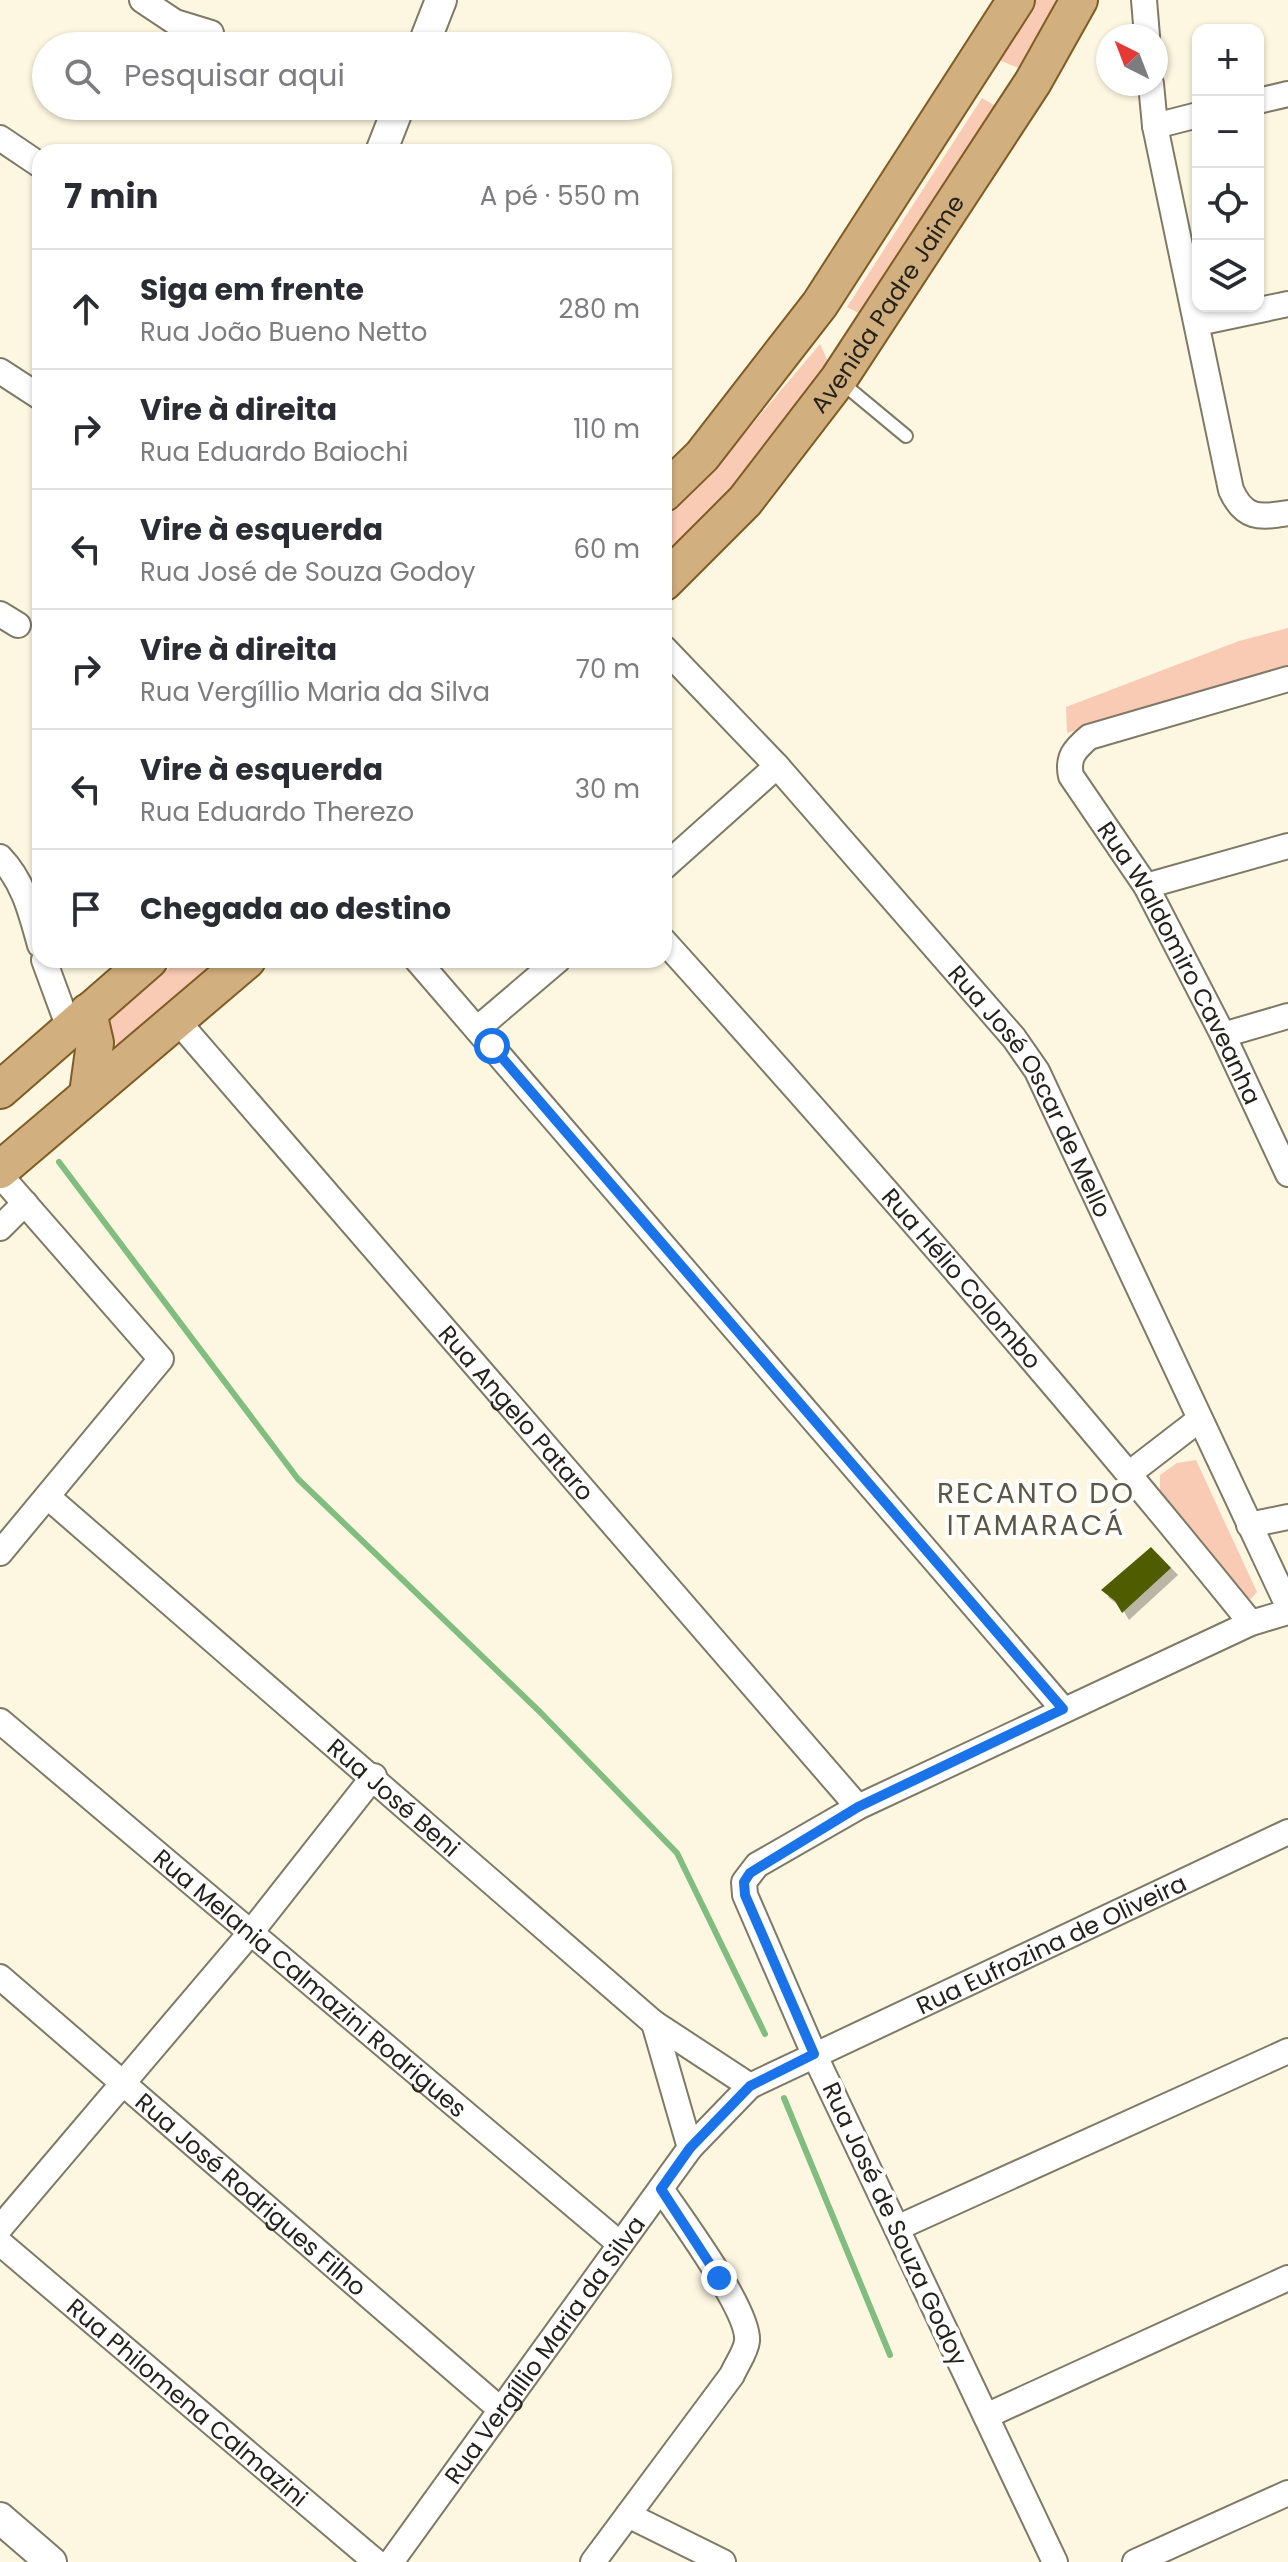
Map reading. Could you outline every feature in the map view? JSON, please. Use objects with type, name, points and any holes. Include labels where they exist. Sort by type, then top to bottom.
[{"type":"main road","points":[[672,485],[702,456],[820,304],[1016,0]]},
{"type":"main road","name":"Avenida Padre Jaime","points":[[672,574],[745,501],[838,380],[1033,82],[1079,0]]},
{"type":"main road","points":[[985,51],[997,70],[1006,76],[1033,82]]},
{"type":"main road","points":[[820,304],[847,315],[866,337]]},
{"type":"main road","points":[[0,1090],[137,968]]},
{"type":"main road","points":[[0,1173],[175,1018],[237,968]]},
{"type":"main road","points":[[78,1020],[95,1043],[88,1094]]},
{"type":"street","points":[[142,0],[175,22],[208,32]]},
{"type":"street","points":[[428,32],[441,0]]},
{"type":"street","points":[[1144,0],[1146,24]]},
{"type":"street","points":[[1264,100],[1288,94]]},
{"type":"street","points":[[1152,96],[1155,126],[1231,490],[1243,512],[1258,518],[1288,513]]},
{"type":"street","points":[[1155,126],[1192,117]]},
{"type":"street","points":[[384,144],[394,120]]},
{"type":"street","points":[[0,138],[32,160]]},
{"type":"street","points":[[1198,323],[1288,304]]},
{"type":"street","points":[[0,371],[32,392]]},
{"type":"street","name":"Rua José Oscar de Mello","points":[[672,656],[777,766],[1014,1038],[1037,1071],[1288,1609]]},
{"type":"street","name":"Rua Waldomiro Caveanha","points":[[1288,679],[1089,737],[1070,757],[1071,776],[1146,886],[1223,1035],[1288,1174]]},
{"type":"street","points":[[672,860],[777,766]]},
{"type":"street","points":[[1146,886],[1288,846]]},
{"type":"street","points":[[0,857],[14,872],[32,918]]},
{"type":"street","name":"Rua Hélio Colombo","points":[[672,950],[831,1127],[1130,1473],[1251,1623]]},
{"type":"street","points":[[49,968],[78,1020]]},
{"type":"street","points":[[424,968],[1063,1709]]},
{"type":"street","points":[[477,1029],[549,968]]},
{"type":"street","points":[[1223,1035],[1288,1016]]},
{"type":"street","name":"Rua Angelo Pataro","points":[[175,1018],[858,1807]]},
{"type":"street","points":[[0,1173],[161,1359],[0,1553]]},
{"type":"street","points":[[0,1228],[25,1203]]},
{"type":"street","points":[[1130,1473],[1200,1419]]},
{"type":"street","name":"Rua José Beni","points":[[48,1497],[374,1776],[654,2023],[750,2086]]},
{"type":"street","points":[[1249,1525],[1288,1517]]},
{"type":"street","points":[[858,1807],[1063,1709],[1288,1609]]},
{"type":"street","name":"Rua Melania Calmazini Rodrigues","points":[[0,1721],[620,2244]]},
{"type":"street","points":[[0,2228],[122,2080],[252,1931],[374,1776]]},
{"type":"street","name":"Rua José de Souza Godoy","points":[[858,1807],[757,1865],[744,1882],[745,1895],[814,2054],[1055,2562]]},
{"type":"street","name":"Rua Eufrozina de Oliveira","points":[[814,2054],[1288,1832]]},
{"type":"street","name":"Rua José Rodrigues Filho","points":[[0,1977],[501,2410]]},
{"type":"street","points":[[654,2023],[690,2148]]},
{"type":"street","points":[[897,2228],[1288,2051]]},
{"type":"street","name":"Rua Vergíllio Maria da Silva","points":[[391,2562],[690,2148],[750,2086],[814,2054]]},
{"type":"street","points":[[593,2562],[732,2375],[748,2342],[744,2321],[661,2189]]},
{"type":"street","name":"Rua Philomena Calmazini","points":[[0,2243],[376,2562]]},
{"type":"street","points":[[986,2416],[1288,2278]]},
{"type":"street","points":[[1142,2561],[1288,2493]]},
{"type":"street","points":[[628,2515],[723,2562]]},
{"type":"street","points":[[0,2518],[51,2562]]},
{"type":"lane","points":[[838,380],[906,436]]},
{"type":"shaded area","points":[[1036,0],[1071,0],[1028,72],[999,60]]},
{"type":"shaded area","points":[[982,98],[999,108],[868,318],[847,307]]},
{"type":"shaded area","points":[[820,344],[830,366],[740,491],[672,556],[672,512],[728,453]]},
{"type":"shaded area","points":[[1288,628],[1288,669],[1067,733],[1066,707],[1239,641]]},
{"type":"shaded area","points":[[170,968],[209,968],[117,1047],[107,1021]]},
{"type":"shaded area","points":[[1196,1460],[1257,1592],[1245,1605],[1160,1493],[1160,1475],[1177,1463]]},
{"type":"building","points":[[1151,1547],[1171,1568],[1122,1613],[1115,1601],[1101,1590]]},
{"type":"waterway","points":[[59,1162],[298,1479],[540,1712],[677,1853],[765,2034]]},
{"type":"waterway","points":[[784,2098],[890,2355]]},
{"type":"district","name":"RECANTO DO ITAMARACÁ","points":[[1036,1509]]},
{"type":"route","points":[[492,1046],[1063,1709],[858,1807],[757,1865],[744,1882],[745,1895],[814,2054],[750,2086],[690,2148],[661,2189],[719,2278]]}]
